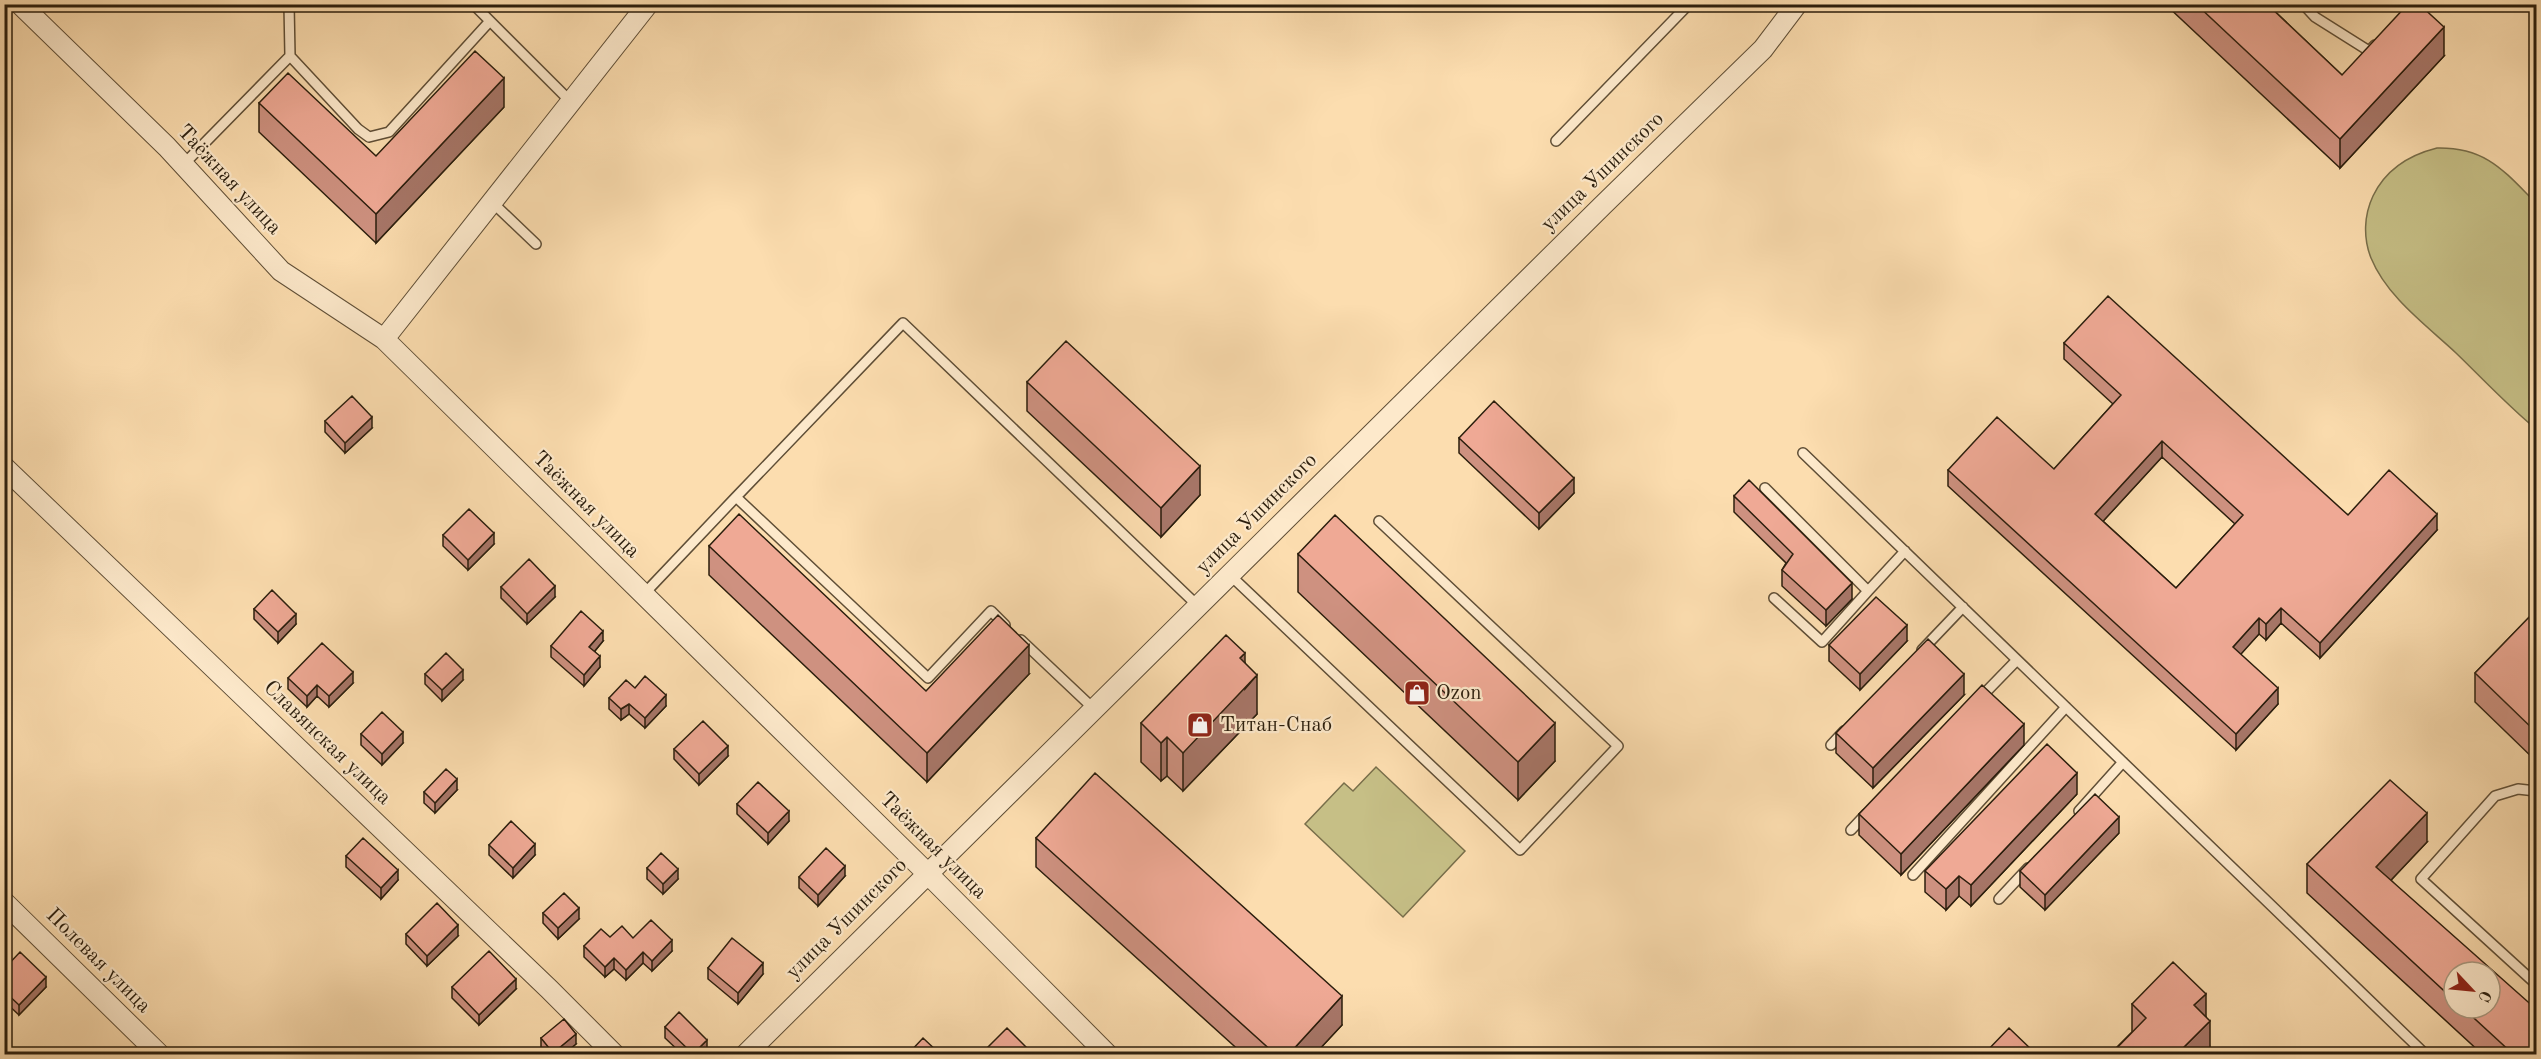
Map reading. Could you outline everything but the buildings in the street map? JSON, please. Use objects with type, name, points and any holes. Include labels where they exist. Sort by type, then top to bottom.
[{"type":"street","name":"Таёжная улица","points":[[20,4],[183,165],[281,271],[384,339],[927,873],[1107,1054]]},
{"type":"street","points":[[384,339],[648,4]]},
{"type":"street","name":"улица Ушинского","points":[[746,1054],[1763,49],[1797,4]]},
{"type":"street","name":"Славянская улица","points":[[4,467],[614,1054]]},
{"type":"street","name":"Полевая улица","points":[[4,902],[159,1054]]},
{"type":"lane","points":[[289,4],[290,56],[358,129],[369,137],[389,132],[490,21]]},
{"type":"lane","points":[[473,4],[572,103]]},
{"type":"lane","points":[[1556,141],[1689,4]]},
{"type":"lane","points":[[2302,4],[2315,17],[2369,51],[2386,36]]},
{"type":"lane","points":[[183,165],[290,56]]},
{"type":"lane","points":[[493,203],[536,244]]},
{"type":"lane","points":[[644,594],[903,323],[1198,606]]},
{"type":"lane","points":[[1803,453],[2425,1054]]},
{"type":"lane","points":[[1765,488],[1868,591]]},
{"type":"lane","points":[[736,497],[928,678],[991,611],[1094,709]]},
{"type":"lane","points":[[1230,575],[1520,850],[1618,746],[1379,521]]},
{"type":"lane","points":[[1774,598],[1822,642],[1905,551]]},
{"type":"lane","points":[[1914,659],[1963,608]]},
{"type":"lane","points":[[1976,702],[2017,660]]},
{"type":"lane","points":[[1913,875],[2066,707]]},
{"type":"lane","points":[[1831,745],[1848,728]]},
{"type":"lane","points":[[2069,822],[2123,762]]},
{"type":"lane","points":[[2536,791],[2518,789],[2494,796],[2421,879],[2536,984]]},
{"type":"lane","points":[[1851,830],[1876,804]]},
{"type":"lane","points":[[1999,899],[2038,856]]},
{"type":"shaded area","points":[[2437,148],[2469,152],[2493,163],[2536,203],[2536,429],[2408,310],[2387,285],[2371,258],[2367,243],[2366,219],[2378,186],[2399,164]]},
{"type":"shaded area","points":[[1376,767],[1465,851],[1403,917],[1305,824],[1344,783],[1353,791]]},
{"type":"place","name":"Ozon","points":[[1417,693]]},
{"type":"place","name":"Титан-Снаб","points":[[1200,725]]}]
